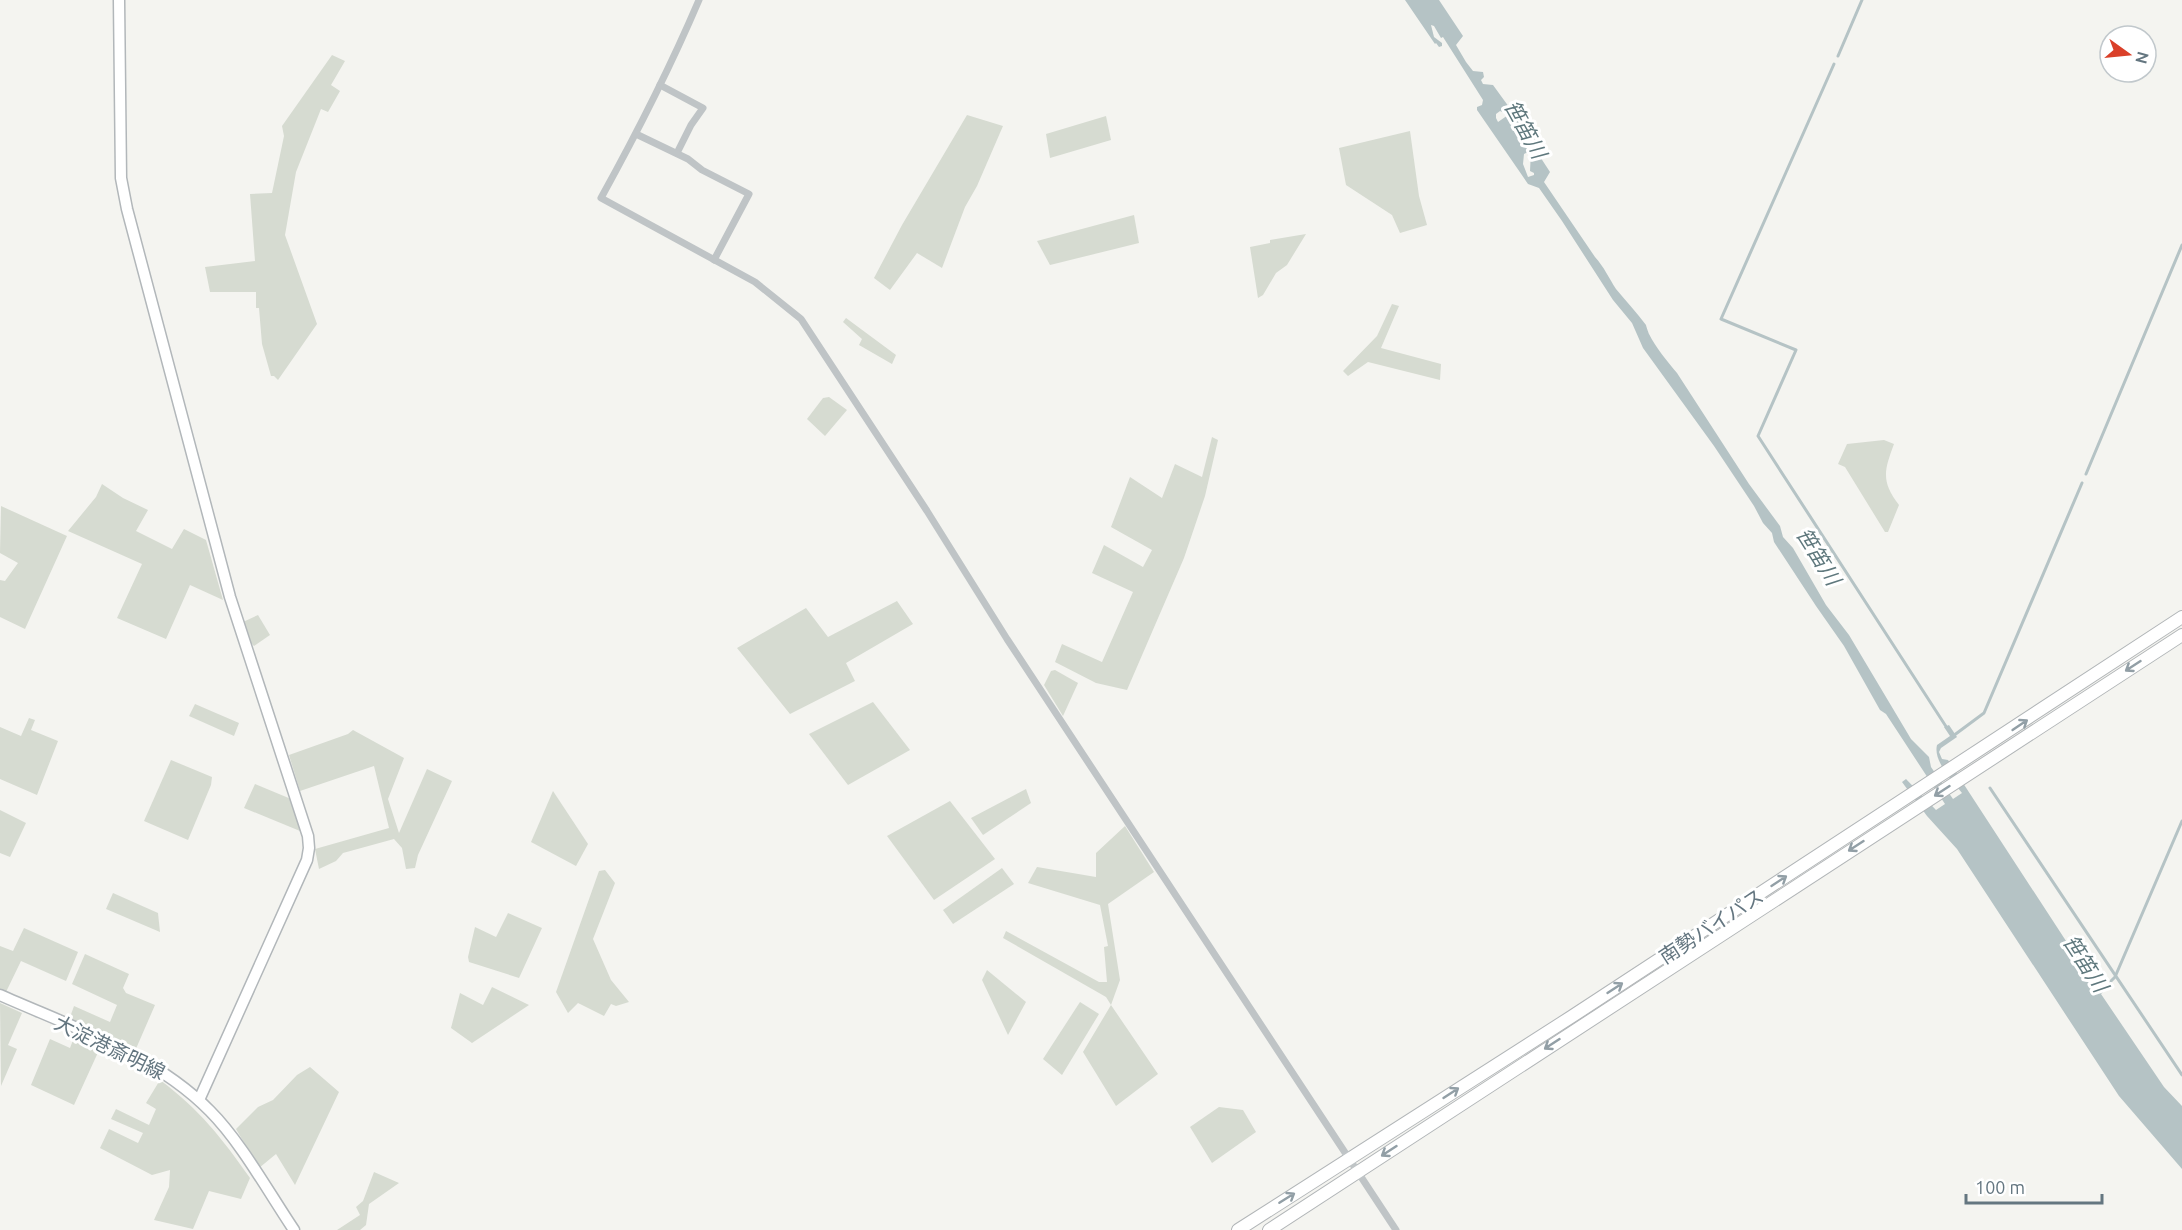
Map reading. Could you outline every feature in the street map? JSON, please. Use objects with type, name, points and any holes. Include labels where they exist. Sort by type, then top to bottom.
[{"type":"highway","name":"南勢バイパス","points":[[1974,762],[2182,617]]},
{"type":"highway","name":"南勢バイパス","points":[[1269,1230],[1902,809],[2182,634]]},
{"type":"highway","name":"南勢バイパス","points":[[1238,1230],[1902,809]]},
{"type":"street","points":[[119,0],[121,178],[127,209],[230,597],[308,836],[309,848],[307,860],[199,1100]]},
{"type":"street","points":[[699,0],[636,134],[601,198],[755,282],[801,320],[927,511],[1007,639],[1396,1230]]},
{"type":"street","points":[[660,85],[703,108],[691,125],[677,153]]},
{"type":"street","points":[[636,134],[677,153],[702,170],[749,194],[714,260]]},
{"type":"street","name":"大淀港斎明線","points":[[0,995],[136,1057],[168,1075],[199,1100],[221,1124],[294,1230]]},
{"type":"shaded area","points":[[1405,0],[1439,0],[1463,36],[1456,45],[1466,62],[1473,71],[1483,72],[1484,77],[1481,80],[1483,84],[1493,85],[1509,107],[1507,114],[1500,111],[1496,114],[1498,122],[1511,113],[1516,120],[1524,115],[1540,137],[1530,146],[1526,146],[1528,152],[1524,154],[1523,164],[1528,177],[1534,175],[1530,171],[1531,151],[1535,149],[1550,172],[1544,182],[1616,289],[1646,325],[1655,344],[1780,526],[1783,537],[1793,548],[1826,605],[1849,635],[1911,739],[1929,757],[1931,767],[1953,799],[1962,793],[1944,770],[1938,757],[1937,745],[1950,736],[1944,727],[1949,725],[1957,737],[1941,748],[1939,752],[1942,759],[1948,760],[2096,987],[2099,986],[2103,992],[2101,994],[2164,1087],[2182,1106],[2182,1169],[2119,1096],[1957,849],[1927,816],[1902,782],[1906,779],[1936,810],[1945,804],[1886,714],[1880,710],[1844,646],[1774,542],[1772,533],[1763,523],[1714,446],[1643,348],[1632,323],[1613,300],[1539,188],[1528,184],[1477,110],[1483,100],[1443,37],[1441,38],[1431,25],[1434,37],[1442,43],[1442,46],[1435,44]],"holes":[[[1524,120],[1535,136],[1530,140],[1519,124]]]},
{"type":"shaded area","points":[[332,55],[345,61],[331,85],[340,91],[328,112],[321,109],[296,172],[285,235],[317,324],[278,380],[271,376],[262,344],[259,308],[256,308],[256,292],[210,292],[205,267],[255,261],[250,194],[272,193],[284,136],[282,126]]},
{"type":"shaded area","points":[[967,115],[1003,126],[977,186],[965,207],[942,268],[917,253],[890,290],[874,278],[902,225]]},
{"type":"shaded area","points":[[1106,116],[1111,140],[1050,158],[1046,134]]},
{"type":"shaded area","points":[[1410,131],[1419,196],[1427,225],[1400,233],[1392,215],[1346,185],[1339,148]]},
{"type":"shaded area","points":[[1134,215],[1139,243],[1050,265],[1037,241]]},
{"type":"shaded area","points":[[1306,234],[1287,265],[1276,273],[1263,295],[1258,298],[1250,247],[1270,243],[1270,240]]},
{"type":"shaded area","points":[[1392,304],[1399,306],[1381,348],[1441,364],[1440,380],[1368,362],[1348,376],[1343,371],[1377,336]]},
{"type":"shaded area","points":[[846,318],[896,355],[892,364],[859,345],[862,339],[843,322]]},
{"type":"shaded area","points":[[829,397],[847,410],[825,436],[807,419],[823,398]]},
{"type":"shaded area","points":[[1212,437],[1218,440],[1205,496],[1184,558],[1127,690],[1096,683],[1055,662],[1062,644],[1102,662],[1133,592],[1092,573],[1104,545],[1143,567],[1152,550],[1111,527],[1130,477],[1162,498],[1175,464],[1202,477]]},
{"type":"shaded area","points":[[1884,440],[1894,444],[1886,476],[1889,489],[1899,505],[1888,532],[1885,532],[1845,467],[1838,464],[1847,444]]},
{"type":"shaded area","points":[[102,484],[123,498],[148,510],[136,531],[172,549],[184,529],[206,540],[223,600],[190,585],[166,639],[117,618],[142,564],[68,531],[96,497]]},
{"type":"shaded area","points":[[1,506],[67,536],[25,629],[0,617],[0,580],[5,581],[18,563],[0,553]]},
{"type":"shaded area","points":[[897,601],[913,624],[846,663],[855,681],[790,714],[737,648],[806,608],[828,637]]},
{"type":"shaded area","points":[[258,615],[270,635],[254,646],[250,642],[243,622]]},
{"type":"shaded area","points":[[1055,670],[1078,683],[1063,716],[1044,685],[1051,671]]},
{"type":"shaded area","points":[[873,702],[910,750],[848,785],[809,734]]},
{"type":"shaded area","points":[[195,704],[239,723],[234,736],[189,716]]},
{"type":"shaded area","points":[[29,718],[35,720],[31,730],[58,741],[37,795],[0,779],[0,727],[21,736]]},
{"type":"shaded area","points":[[353,730],[404,758],[388,799],[399,833],[427,769],[452,781],[418,855],[415,868],[406,869],[402,848],[394,839],[343,853],[336,861],[319,869],[315,849],[389,828],[374,766],[300,791],[289,755],[348,734]]},
{"type":"shaded area","points":[[171,760],[212,777],[211,785],[188,840],[144,821]]},
{"type":"shaded area","points":[[255,784],[291,799],[300,831],[244,808]]},
{"type":"shaded area","points":[[1026,789],[1031,803],[983,835],[971,818]]},
{"type":"shaded area","points":[[553,791],[588,844],[576,866],[531,842]]},
{"type":"shaded area","points":[[950,801],[995,859],[934,900],[887,836]]},
{"type":"shaded area","points":[[0,810],[26,823],[10,857],[0,853]]},
{"type":"shaded area","points":[[1125,826],[1154,872],[1108,904],[1120,980],[1111,1005],[1106,997],[1003,938],[1006,931],[1099,982],[1107,982],[1104,947],[1108,946],[1100,905],[1028,883],[1037,867],[1096,877],[1096,853]]},
{"type":"shaded area","points":[[1002,868],[1014,884],[953,924],[943,910]]},
{"type":"shaded area","points":[[605,870],[615,883],[593,939],[611,980],[629,1002],[616,1006],[611,1004],[604,1016],[578,1003],[568,1013],[556,992],[599,871]]},
{"type":"shaded area","points":[[113,893],[158,913],[160,932],[106,909]]},
{"type":"shaded area","points":[[508,913],[542,928],[519,978],[469,962],[468,957],[475,927],[496,937]]},
{"type":"shaded area","points":[[24,928],[78,952],[66,981],[21,961],[6,992],[0,989],[0,946],[13,951]]},
{"type":"shaded area","points":[[85,954],[129,974],[123,988],[126,993],[155,1005],[135,1051],[69,1020],[74,1006],[110,1022],[117,1005],[72,984]]},
{"type":"shaded area","points":[[987,970],[1026,1002],[1008,1035],[982,980]]},
{"type":"shaded area","points":[[492,987],[529,1005],[472,1043],[451,1028],[460,993],[483,1005]]},
{"type":"shaded area","points":[[1080,1002],[1099,1014],[1062,1075],[1043,1059]]},
{"type":"shaded area","points":[[0,1003],[22,1013],[8,1045],[17,1049],[1,1086]]},
{"type":"shaded area","points":[[1111,1005],[1158,1074],[1116,1106],[1083,1052]]},
{"type":"shaded area","points":[[75,1035],[100,1048],[74,1105],[31,1085],[50,1039],[70,1048]]},
{"type":"shaded area","points":[[310,1067],[339,1092],[295,1185],[276,1154],[259,1168],[236,1129],[258,1107],[273,1100],[297,1075]]},
{"type":"shaded area","points":[[160,1080],[187,1102],[209,1125],[250,1178],[241,1199],[209,1191],[193,1229],[154,1220],[169,1187],[170,1170],[152,1175],[100,1148],[109,1129],[138,1143],[143,1133],[111,1119],[116,1109],[149,1125],[156,1109],[146,1103]]},
{"type":"shaded area","points":[[1219,1107],[1243,1110],[1256,1132],[1212,1163],[1190,1127]]},
{"type":"shaded area","points":[[374,1172],[399,1183],[369,1204],[366,1225],[360,1230],[337,1230],[360,1215],[356,1207],[363,1201]]},
{"type":"waterway","points":[[1838,56],[1862,0]]},
{"type":"waterway","name":"笹笛川","points":[[1834,64],[1721,319],[1796,350],[1758,436],[1947,728]]},
{"type":"waterway","points":[[2086,474],[2182,245]]},
{"type":"waterway","points":[[1953,736],[1984,713],[2082,483]]},
{"type":"waterway","name":"笹笛川","points":[[1990,788],[2182,1075]]},
{"type":"waterway","name":"笹笛川","points":[[2110,982],[2115,977],[2182,821]]}]
